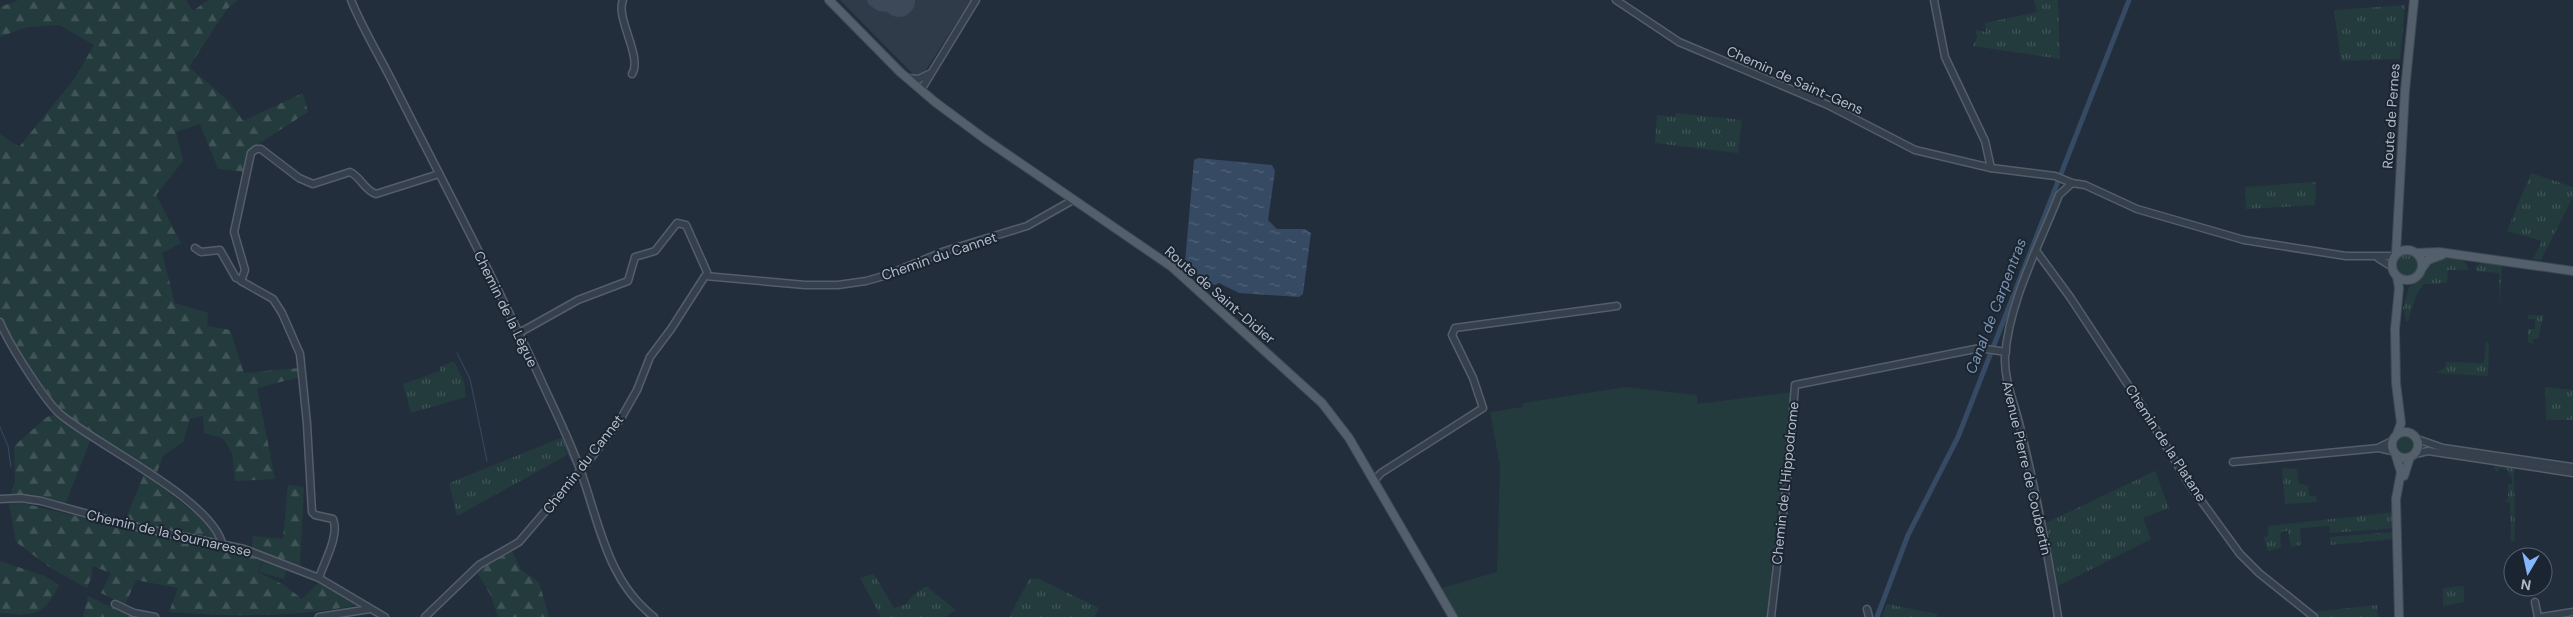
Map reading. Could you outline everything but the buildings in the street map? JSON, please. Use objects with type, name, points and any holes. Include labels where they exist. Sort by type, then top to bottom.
[{"type":"main road","name":"Route de Saint-Didier","points":[[829,0],[920,89],[967,127],[1172,267],[1322,403],[1340,425],[1453,617]]},
{"type":"main road","name":"Route de Pernes","points":[[2395,255],[2398,234],[2405,90],[2414,0]]},
{"type":"main road","points":[[2398,234],[2408,250],[2416,253],[2449,253],[2573,271]]},
{"type":"main road","points":[[2400,617],[2396,499],[2401,472],[2392,441],[2401,423],[2395,345],[2399,288],[2397,277],[2392,267],[2395,255],[2408,250]]},
{"type":"main road","points":[[2416,253],[2422,261],[2422,268]]},
{"type":"main road","points":[[2398,308],[2404,291],[2411,280],[2418,276],[2431,258],[2449,253]]},
{"type":"main road","points":[[2397,277],[2411,280]]},
{"type":"main road","points":[[2399,410],[2410,433],[2417,439],[2418,445],[2405,468],[2400,494],[2400,617]]},
{"type":"main road","points":[[2397,434],[2410,433]]},
{"type":"main road","points":[[2394,453],[2403,458],[2412,456]]},
{"type":"street","name":"Chemin de la Lègue","points":[[351,0],[363,30],[396,88],[519,333],[580,470],[596,526],[612,565],[636,601],[654,617]]},
{"type":"street","points":[[623,0],[622,12],[635,59],[632,74]]},
{"type":"street","points":[[920,89],[976,0]]},
{"type":"street","name":"Chemin de Saint-Gens","points":[[1616,0],[1679,42],[1828,105],[1898,143],[1937,157],[1992,168],[2060,177],[2072,184],[2085,185],[2137,209],[2220,234],[2331,254],[2377,258],[2395,255]]},
{"type":"street","points":[[1934,0],[1945,57],[1982,133],[1990,153],[1992,168]]},
{"type":"street","points":[[908,78],[927,76]]},
{"type":"street","points":[[242,280],[245,270],[234,232],[251,152],[254,150],[261,149],[306,182],[320,183],[350,172],[355,174],[370,192],[376,194],[438,174]]},
{"type":"street","name":"Avenue Pierre de Coubertin","points":[[2058,617],[2021,429],[2007,382],[2006,352],[2014,311],[2059,195],[2072,184]]},
{"type":"street","name":"Chemin du Cannet","points":[[426,617],[479,565],[519,542],[580,470],[620,420],[637,390],[650,357],[671,329],[705,276],[805,285],[838,285],[866,281],[887,276],[945,251],[1027,226],[1073,200]]},
{"type":"street","points":[[519,333],[578,300],[628,281],[635,257],[655,251],[677,223],[686,224],[691,232],[707,272]]},
{"type":"street","points":[[195,248],[201,252],[220,250],[236,278],[242,280],[255,291],[273,299],[282,313],[300,354],[307,424],[312,512],[315,515],[333,519],[334,523],[331,542],[319,578]]},
{"type":"street","name":"Chemin de la Platane","points":[[2037,252],[2070,297],[2138,400],[2189,484],[2240,554],[2259,573],[2314,617]]},
{"type":"street","name":"Chemin de Saint-Gens","points":[[2377,258],[2392,267]]},
{"type":"street","points":[[1374,481],[1381,473],[1483,408],[1473,378],[1452,334],[1455,328],[1617,306]]},
{"type":"street","points":[[0,322],[6,338],[58,412],[93,438],[116,451],[184,498],[210,520],[222,543]]},
{"type":"street","name":"Chemin de L'Hippodrome","points":[[1771,617],[1789,462],[1795,385],[1980,348],[2006,352]]},
{"type":"street","points":[[2417,439],[2442,448],[2573,467]]},
{"type":"street","points":[[2233,462],[2379,448],[2392,441]]},
{"type":"street","points":[[2379,448],[2394,453]]},
{"type":"street","points":[[2412,456],[2431,452],[2573,473]]},
{"type":"street","name":"Chemin de la Sournaresse","points":[[0,498],[21,498],[40,501],[128,524],[222,543],[262,555],[319,578],[385,617]]},
{"type":"street","points":[[2535,602],[2538,617]]},
{"type":"street","points":[[115,604],[134,613],[155,617]]},
{"type":"street","points":[[319,617],[370,609]]},
{"type":"street","points":[[1867,609],[1869,617]]},
{"type":"street","points":[[2542,617],[2573,612]]},
{"type":"shaded area","points":[[840,0],[971,0],[924,73],[914,75]]},
{"type":"green space","points":[[19,0],[186,0],[193,11],[208,0],[238,0],[227,9],[189,67],[229,101],[243,121],[303,93],[308,112],[250,149],[245,172],[218,169],[200,124],[176,132],[183,161],[156,195],[181,243],[162,253],[175,303],[208,313],[207,326],[230,330],[244,373],[299,368],[300,377],[257,388],[275,479],[235,481],[232,453],[223,438],[204,433],[203,416],[190,419],[183,442],[163,456],[156,475],[94,436],[59,408],[11,341],[0,318],[0,134],[19,147],[75,78],[94,45],[59,25],[27,27],[0,37],[0,7]]},
{"type":"green space","points":[[2034,0],[2058,0],[2060,59],[1973,46],[1977,38],[1976,30],[1986,32],[1985,23],[2037,12]]},
{"type":"green space","points":[[2405,5],[2400,59],[2341,61],[2334,10]]},
{"type":"green space","points":[[1676,113],[1742,120],[1738,153],[1655,143],[1657,115],[1675,117]]},
{"type":"green space","points":[[2531,173],[2573,187],[2573,197],[2541,260],[2533,259],[2542,241],[2507,231]]},
{"type":"green space","points":[[2316,182],[2315,205],[2246,209],[2245,187]]},
{"type":"green space","points":[[2407,253],[2415,256],[2418,264],[2415,272],[2407,275],[2399,272],[2396,264],[2399,256]]},
{"type":"green space","points":[[2453,257],[2463,261],[2467,265],[2468,270],[2448,270],[2447,283],[2424,284],[2417,293],[2408,321],[2406,321],[2403,308],[2409,287],[2421,279],[2431,261]]},
{"type":"green space","points":[[2482,261],[2502,265],[2500,306],[2499,273],[2477,271],[2475,269]]},
{"type":"green space","points":[[2528,315],[2544,315],[2538,339],[2533,339],[2533,344],[2528,342],[2528,329],[2535,329],[2535,319],[2528,319]]},
{"type":"green space","points":[[2486,342],[2489,343],[2488,376],[2435,373],[2445,368],[2446,362],[2484,363]]},
{"type":"green space","points":[[454,361],[464,382],[466,397],[411,413],[403,384],[440,371],[440,367]]},
{"type":"green space","points":[[1626,387],[1697,395],[1697,404],[1792,392],[1790,435],[1782,502],[1778,504],[1767,617],[1457,617],[1442,588],[1497,572],[1500,466],[1490,412],[1523,407],[1523,403]]},
{"type":"green space","points":[[2545,387],[2573,390],[2573,420],[2546,420]]},
{"type":"green space","points":[[55,414],[90,441],[65,505],[10,496],[15,481],[14,446],[47,417]]},
{"type":"green space","points":[[2401,436],[2409,436],[2414,441],[2412,452],[2401,454],[2396,449],[2396,441]]},
{"type":"green space","points":[[561,438],[567,455],[457,516],[449,483]]},
{"type":"green space","points":[[2495,464],[2514,467],[2515,541],[2511,541],[2510,503],[2505,501],[2508,499],[2508,485],[2512,484],[2512,477],[2509,476],[2508,470],[2499,468],[2498,472],[2494,469]]},
{"type":"green space","points":[[2282,468],[2297,469],[2299,484],[2308,485],[2309,496],[2316,496],[2317,502],[2285,504]]},
{"type":"green space","points":[[2155,471],[2169,508],[2143,518],[2151,539],[2058,586],[2046,523]]},
{"type":"green space","points":[[144,474],[202,519],[216,538],[125,521]]},
{"type":"green space","points":[[288,485],[304,487],[300,566],[252,548],[253,536],[283,539]]},
{"type":"green space","points":[[9,503],[22,503],[122,527],[225,547],[263,558],[258,572],[284,585],[302,599],[320,581],[359,605],[312,612],[264,615],[216,615],[169,612],[178,588],[136,580],[125,605],[101,593],[111,573],[92,566],[92,575],[87,588],[52,569],[16,542]]},
{"type":"green space","points":[[2394,512],[2394,528],[2330,533],[2329,526],[2300,528],[2301,545],[2291,547],[2288,531],[2282,531],[2280,535],[2281,548],[2268,551],[2264,537],[2268,536],[2268,526]]},
{"type":"green space","points":[[2393,532],[2393,539],[2331,545],[2330,537]]},
{"type":"green space","points":[[512,551],[521,570],[539,582],[549,617],[498,617],[491,596],[477,572],[481,567]]},
{"type":"green space","points":[[0,561],[45,576],[59,585],[42,609],[29,614],[0,613]]},
{"type":"green space","points":[[263,561],[287,568],[284,579],[259,572]]},
{"type":"green space","points":[[874,574],[894,608],[907,604],[912,596],[926,586],[956,610],[945,617],[881,617],[860,578]]},
{"type":"green space","points":[[1030,578],[1039,579],[1099,608],[1094,617],[1009,617]]},
{"type":"green space","points":[[2464,586],[2464,602],[2443,606],[2443,588]]},
{"type":"green space","points":[[88,596],[132,617],[83,617]]},
{"type":"green space","points":[[1887,604],[1937,614],[1937,617],[1882,617]]},
{"type":"green space","points":[[2377,605],[2378,617],[2319,617],[2311,612]]},
{"type":"water","points":[[1198,158],[1272,165],[1275,171],[1268,220],[1277,229],[1305,229],[1311,233],[1303,294],[1299,297],[1239,293],[1219,283],[1215,285],[1203,281],[1185,262],[1194,160]]},
{"type":"waterway","name":"Canal de Carpentras","points":[[1877,617],[1908,535],[1958,437],[2129,0]]},
{"type":"waterway","points":[[457,353],[470,379],[487,461]]},
{"type":"waterway","points":[[0,427],[8,446],[11,467]]},
{"type":"waterway","points":[[562,439],[576,470]]},
{"type":"waterway","points":[[585,470],[592,496]]},
{"type":"waterway","points":[[579,479],[597,535],[612,571],[634,604],[648,617]]},
{"type":"waterway","points":[[609,547],[613,555]]},
{"type":"waterway","points":[[615,561],[629,586]]},
{"type":"taxiway","points":[[873,0],[880,5],[887,6],[895,0]]}]
